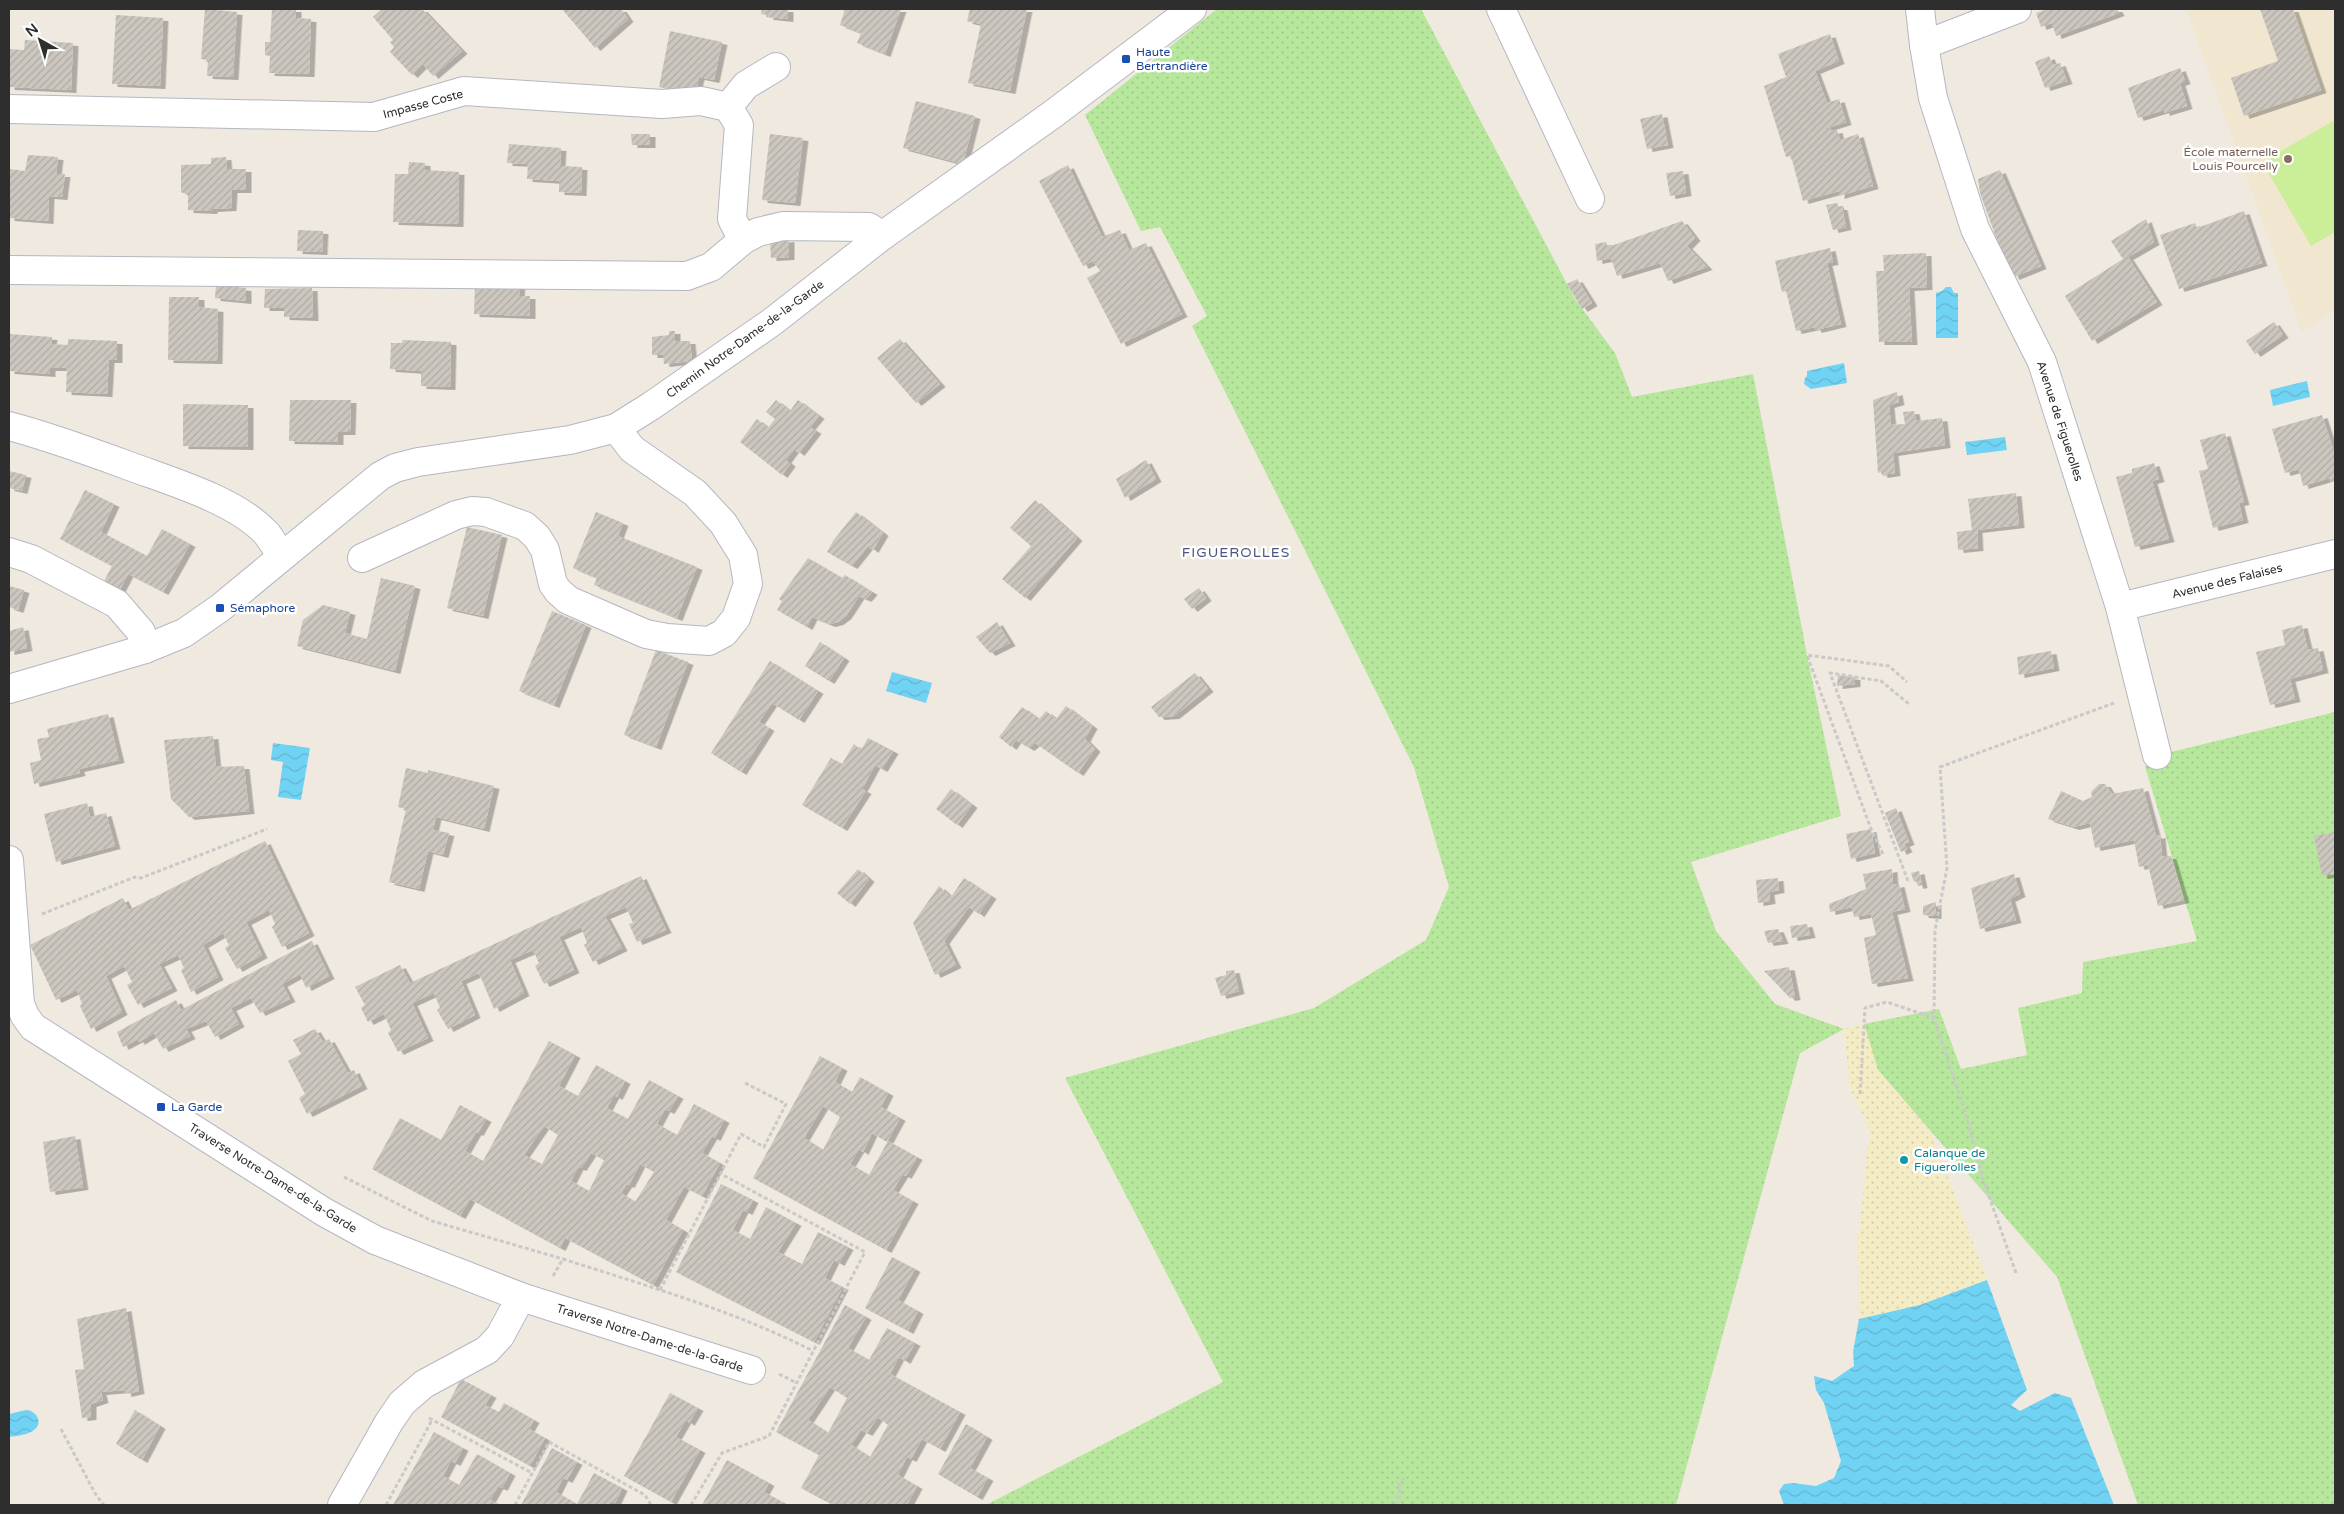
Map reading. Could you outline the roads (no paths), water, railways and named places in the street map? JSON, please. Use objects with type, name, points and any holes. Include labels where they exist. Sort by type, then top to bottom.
[{"type":"street","name":"Chemin Notre-Dame-de-la-Garde","points":[[9,689],[146,649],[184,633],[220,608],[352,497],[380,476],[396,468],[418,462],[570,440],[616,428],[772,322],[882,236],[1053,114],[1192,9]]},
{"type":"street","points":[[1501,9],[1590,200]]},
{"type":"street","name":"Avenue de Figuerolles","points":[[1920,9],[1933,98],[1975,229],[2042,362],[2120,607],[2156,754]]},
{"type":"street","points":[[1924,45],[2017,9]]},
{"type":"street","points":[[743,240],[732,219],[739,125],[728,107],[746,86],[776,67]]},
{"type":"street","name":"Impasse Coste","points":[[9,109],[374,117],[464,91],[662,104],[701,101],[728,107]]},
{"type":"street","points":[[9,270],[687,276],[710,267],[743,240],[758,232],[783,226],[869,227],[882,236]]},
{"type":"street","points":[[9,426],[65,442],[189,488],[221,502],[245,517],[266,534],[282,556]]},
{"type":"street","points":[[362,558],[456,515],[472,510],[486,512],[525,526],[537,537],[544,550],[553,584],[568,600],[646,634],[666,638],[709,641],[724,632],[736,618],[748,584],[743,555],[723,523],[695,493],[632,449],[616,428]]},
{"type":"street","points":[[9,552],[31,559],[117,604],[141,632],[146,649]]},
{"type":"street","name":"Avenue des Falaises","points":[[2120,607],[2335,554]]},
{"type":"street","name":"Traverse Notre-Dame-de-la-Garde","points":[[9,860],[20,1004],[25,1016],[33,1027],[324,1212],[375,1240],[530,1299],[751,1370]]},
{"type":"street","points":[[342,1505],[389,1422],[402,1403],[424,1384],[487,1350],[530,1299]]},
{"type":"water","points":[[1946,287],[1951,287],[1954,293],[1958,293],[1958,338],[1936,338],[1936,293]]},
{"type":"water","points":[[1844,363],[1847,383],[1811,389],[1804,384],[1807,371]]},
{"type":"water","points":[[2307,381],[2310,397],[2273,406],[2270,390]]},
{"type":"water","points":[[2005,437],[2007,450],[1967,455],[1965,442]]},
{"type":"water","points":[[892,672],[932,683],[926,703],[886,691]]},
{"type":"water","points":[[273,743],[310,748],[301,800],[278,797],[283,762],[271,760]]},
{"type":"water","points":[[1987,1280],[2027,1390],[2011,1405],[2020,1411],[2055,1393],[2071,1398],[2114,1505],[1784,1505],[1779,1491],[1784,1484],[1793,1483],[1816,1486],[1834,1478],[1841,1461],[1824,1403],[1816,1390],[1814,1376],[1832,1381],[1854,1366],[1853,1352],[1859,1319],[1920,1305]]},
{"type":"water","points":[[26,1410],[33,1412],[38,1417],[37,1427],[29,1433],[9,1437],[9,1414]]},
{"type":"place","name":"Haute Bertrandière","points":[[1126,59]]},
{"type":"place","name":"École maternelle Louis Pourcelly","points":[[2288,159]]},
{"type":"place","name":"Sémaphore","points":[[220,608]]},
{"type":"place","name":"La Garde","points":[[161,1107]]},
{"type":"place","name":"Calanque de Figuerolles","points":[[1904,1160]]},
{"type":"district","name":"FIGUEROLLES","points":[[1236,552]]}]
